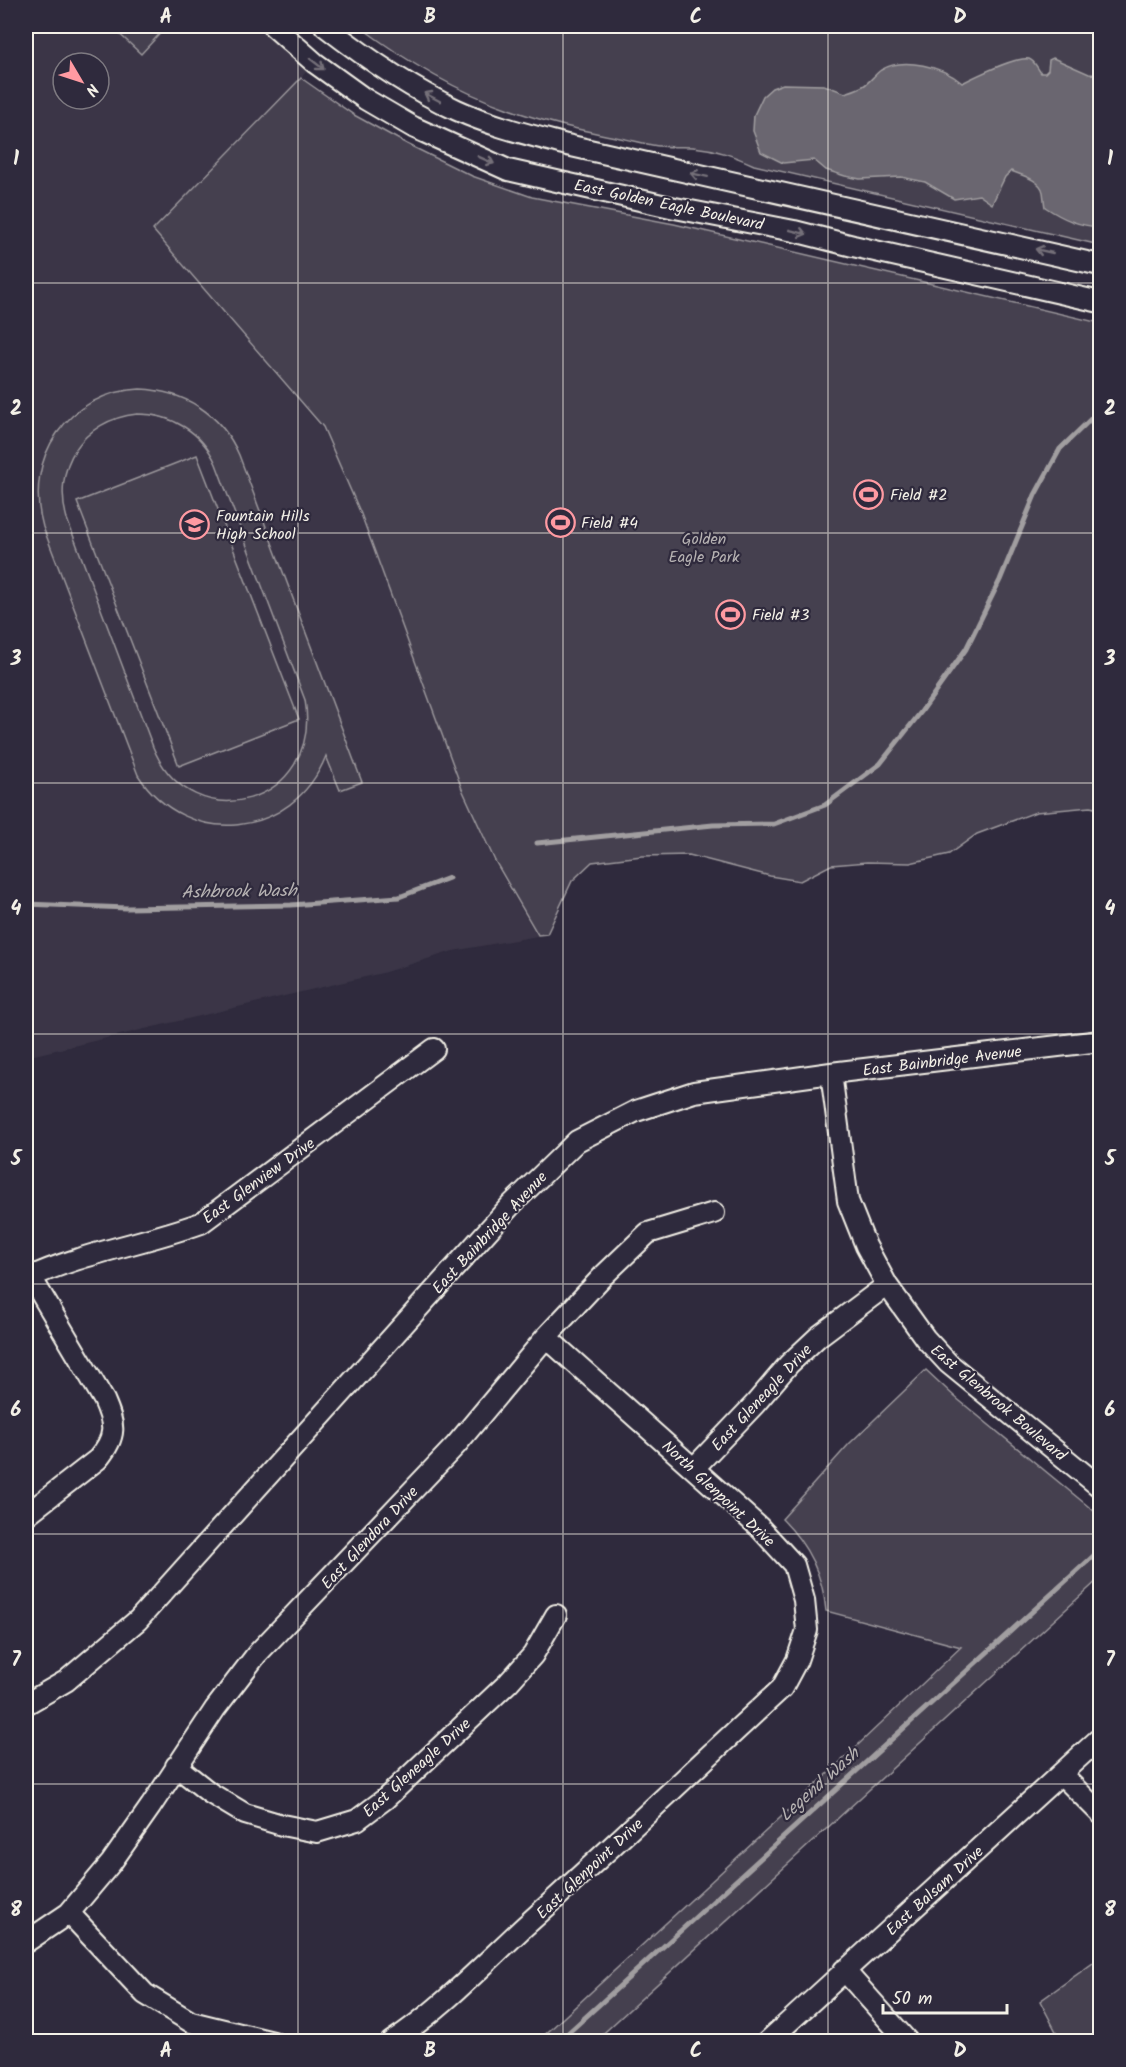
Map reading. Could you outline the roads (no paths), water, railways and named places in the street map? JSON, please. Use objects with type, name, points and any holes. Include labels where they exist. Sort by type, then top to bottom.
[{"type":"street","name":"East Golden Eagle Boulevard","points":[[273,26],[315,63],[365,99],[413,127],[508,170],[675,208],[794,231],[1101,302]]},
{"type":"street","name":"East Golden Eagle Boulevard","points":[[325,26],[404,81],[458,110],[515,131],[567,146],[1101,265]]},
{"type":"street","name":"East Bainbridge Avenue","points":[[26,1704],[66,1681],[138,1620],[511,1205],[576,1141],[636,1111],[694,1092],[831,1073],[1101,1041]]},
{"type":"street","name":"East Glenview Drive","points":[[28,1278],[62,1264],[163,1237],[201,1223],[434,1049]]},
{"type":"street","name":"East Glenbrook Boulevard","points":[[831,1073],[848,1201],[866,1246],[887,1285],[925,1338],[948,1363],[1101,1487]]},
{"type":"street","name":"East Glendora Drive","points":[[69,1913],[118,1853],[215,1708],[257,1654],[456,1445],[546,1337],[603,1276],[648,1233],[714,1213]]},
{"type":"street","points":[[26,1515],[98,1459],[108,1447],[113,1435],[112,1418],[104,1400],[28,1278]]},
{"type":"street","name":"East Gleneagle Drive","points":[[694,1468],[755,1404],[789,1364],[819,1336],[887,1285]]},
{"type":"street","name":"North Glenpoint Drive","points":[[546,1337],[759,1527],[794,1565],[804,1600],[807,1630],[797,1660],[782,1688]]},
{"type":"street","name":"East Gleneagle Drive","points":[[176,1766],[210,1793],[245,1814],[317,1832],[357,1820],[385,1798],[508,1683],[533,1655],[556,1615]]},
{"type":"street","name":"East Glenpoint Drive","points":[[390,2042],[411,2028],[460,1986],[782,1688]]},
{"type":"street","name":"East Balsam Drive","points":[[767,2042],[1101,1738]]},
{"type":"street","points":[[1062,1775],[1101,1813]]},
{"type":"street","points":[[26,1942],[69,1913],[145,1994],[191,2022],[273,2042]]},
{"type":"street","points":[[844,1970],[908,2042]]},
{"type":"waterway","points":[[537,843],[713,825],[774,824],[825,805],[880,764],[966,649],[1000,580],[1035,495],[1060,449],[1100,410]]},
{"type":"waterway","name":"Ashbrook Wash","points":[[26,904],[127,908],[291,905],[399,897],[449,878]]},
{"type":"waterway","name":"Legend Wash","points":[[558,2042],[1100,1550]]},
{"type":"place","name":"Field #2","points":[[869,494]]},
{"type":"place","name":"Field #4","points":[[560,522]]},
{"type":"place","name":"Fountain Hills High School","points":[[195,524]]},
{"type":"place","name":"Field #3","points":[[731,614]]},
{"type":"park label","name":"Golden Eagle Park","points":[[704,547]]}]
